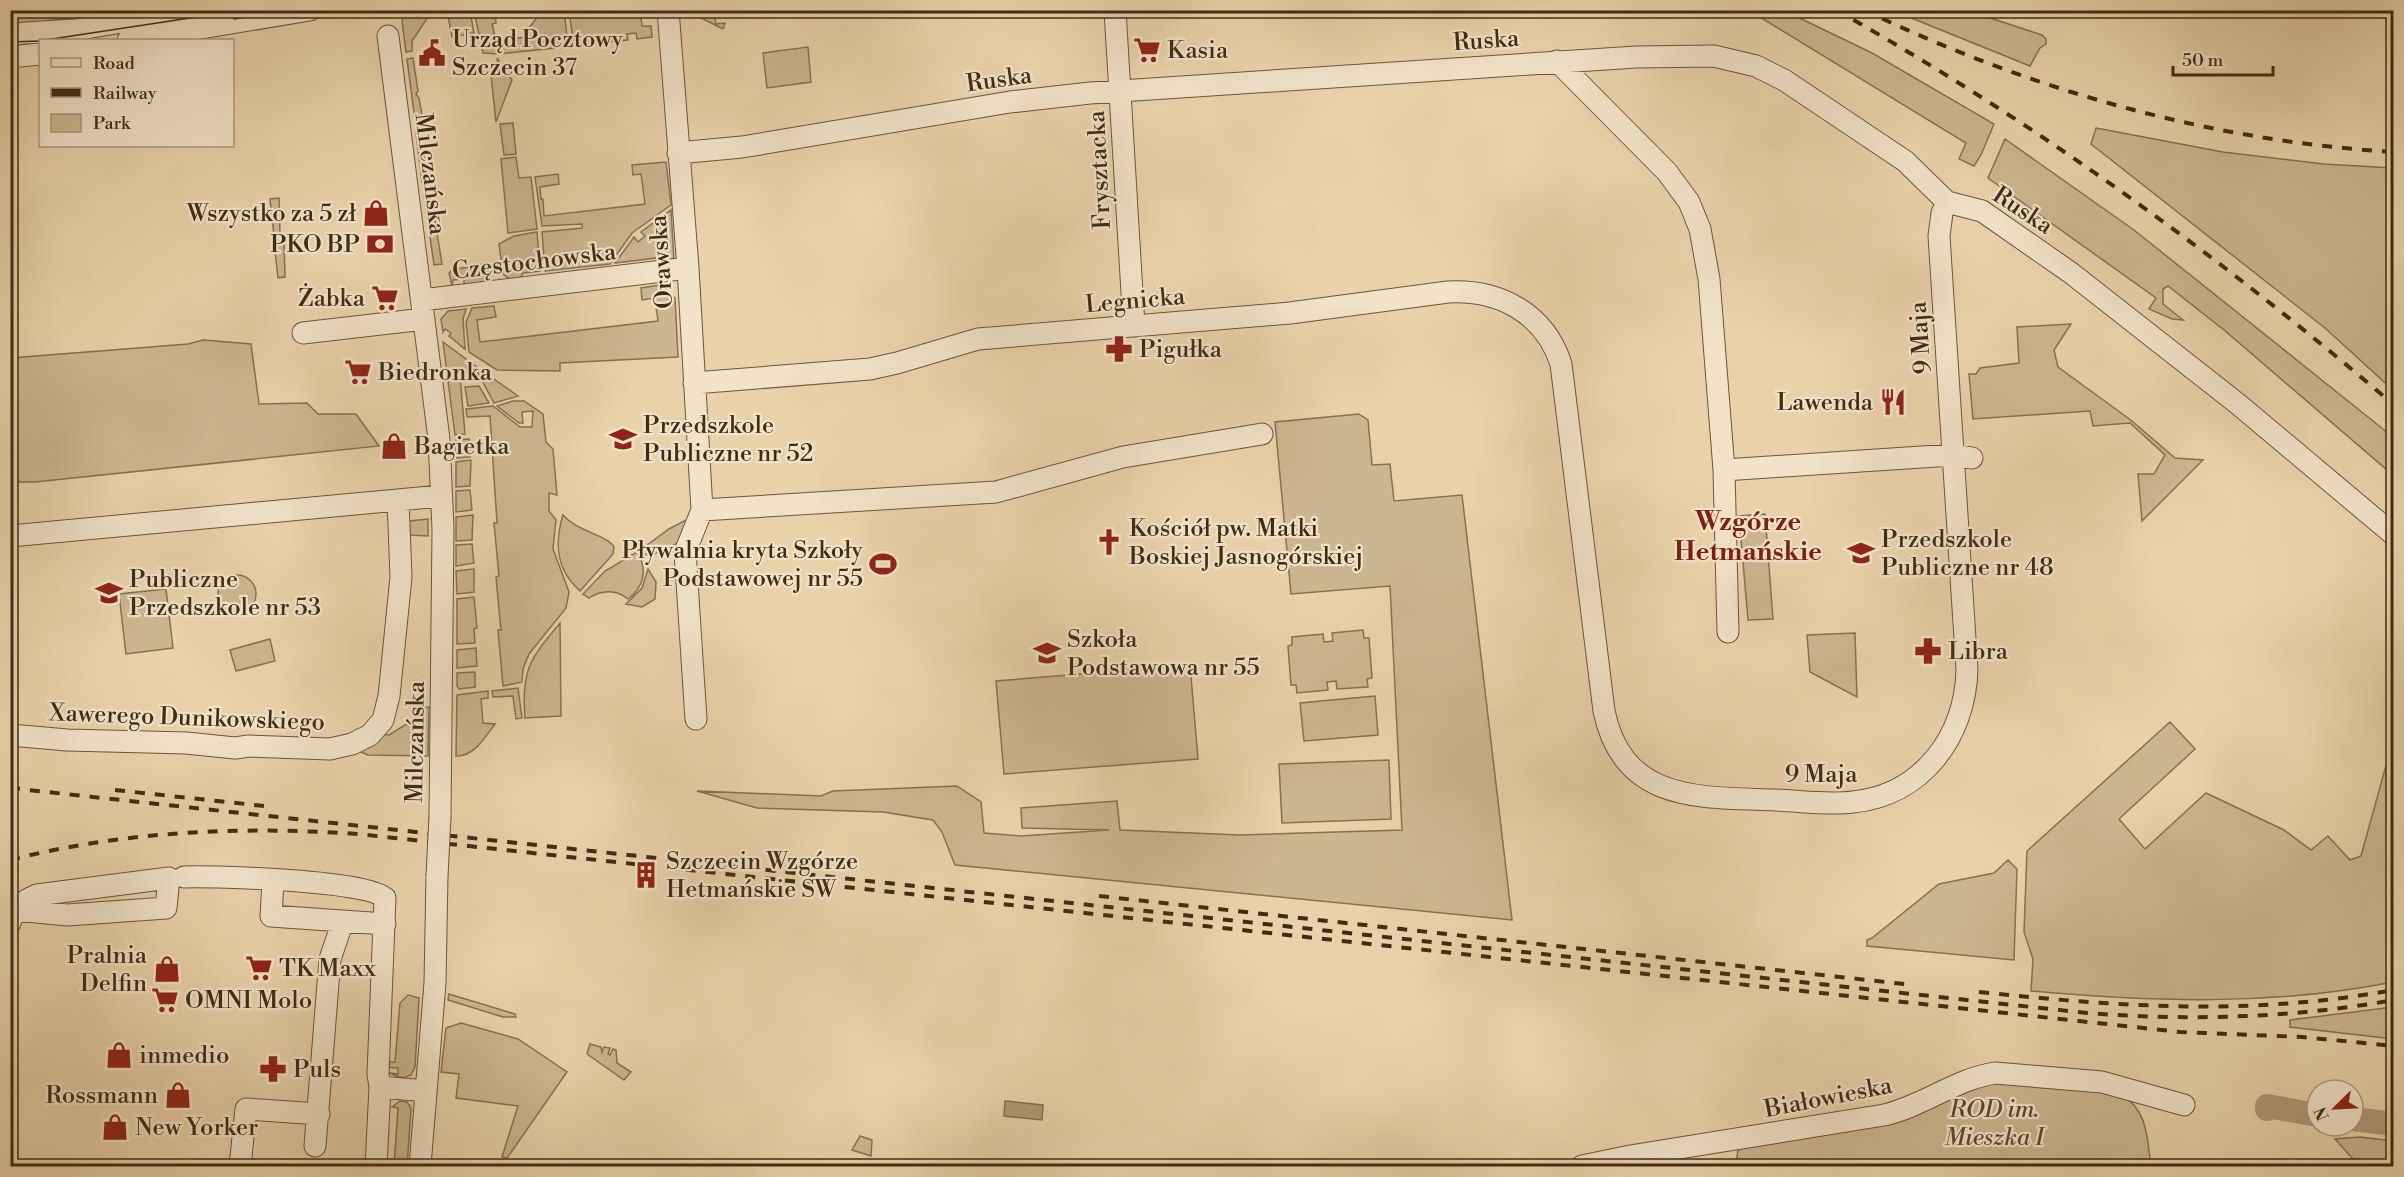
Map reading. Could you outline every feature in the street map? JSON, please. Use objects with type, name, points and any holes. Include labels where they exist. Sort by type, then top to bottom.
[{"type":"street","points":[[10,34],[75,30],[192,10]]},
{"type":"street","points":[[134,39],[310,10]]},
{"type":"street","name":"Orawska","points":[[668,10],[688,268],[702,510],[685,552],[696,719]]},
{"type":"street","name":"Frysztacka","points":[[1114,10],[1134,326]]},
{"type":"street","name":"Milczańska","points":[[388,36],[439,439],[441,496],[442,703],[435,983],[420,1167]]},
{"type":"street","points":[[10,57],[39,54]]},
{"type":"street","name":"Ruska","points":[[678,153],[742,147],[998,104],[1120,90],[1557,61],[1702,55],[1728,58],[1756,66],[1784,80],[1905,161],[1947,202],[1982,211],[2071,273],[2238,404],[2394,535]]},
{"type":"street","points":[[1557,61],[1667,172],[1693,211],[1703,238],[1708,268],[1724,470],[1728,632]]},
{"type":"street","name":"9 Maja","points":[[1557,354],[1563,374],[1601,689],[1608,728],[1616,747],[1634,769],[1660,787],[1678,793],[1831,802],[1859,801],[1902,787],[1937,758],[1958,724],[1966,688],[1962,456],[1939,236],[1942,213],[1947,202]]},
{"type":"street","name":"Częstochowska","points":[[423,309],[688,268]]},
{"type":"street","name":"Legnicka","points":[[694,383],[860,370],[897,363],[978,339],[1290,313],[1470,292],[1496,297],[1521,309],[1541,327],[1557,354]]},
{"type":"street","points":[[303,333],[423,309]]},
{"type":"street","points":[[702,510],[952,496],[1010,490],[1123,457],[1262,434]]},
{"type":"street","points":[[1724,470],[1962,456]]},
{"type":"street","points":[[10,536],[441,496]]},
{"type":"street","name":"Xawerego Dunikowskiego","points":[[10,735],[68,740],[186,743],[235,748],[249,746],[330,749],[362,741],[378,728],[387,708],[401,577],[398,500]]},
{"type":"street","points":[[184,877],[224,875],[273,881],[345,885],[374,891],[385,898],[376,1167]]},
{"type":"street","points":[[169,878],[166,908],[68,915],[13,916],[25,900],[37,895],[169,878]]},
{"type":"street","points":[[273,881],[271,916],[385,924]]},
{"type":"street","points":[[315,1146],[330,958],[343,921]]},
{"type":"street","name":"Białowieska","points":[[1582,1167],[1630,1156],[1884,1115],[1909,1108],[1979,1076],[1995,1073],[2102,1082],[2184,1105]]},
{"type":"street","points":[[380,1087],[426,1091]]},
{"type":"street","points":[[240,1167],[246,1108],[319,1114]]},
{"type":"green space","points":[[11,11],[32,11],[33,17],[58,13],[58,11],[114,11],[26,24],[11,22]]},
{"type":"green space","points":[[405,11],[428,11],[430,14],[412,41],[412,51],[406,52],[402,21]]},
{"type":"green space","points":[[447,11],[470,11],[474,33],[452,37]]},
{"type":"green space","points":[[474,11],[489,11],[490,16],[495,15],[496,23],[492,24],[496,41],[526,37],[525,33],[542,11],[564,11],[568,44],[565,47],[498,54],[483,53]]},
{"type":"green space","points":[[569,11],[576,13],[650,11],[650,16],[641,17],[642,26],[651,26],[652,37],[637,39],[636,33],[627,34],[628,40],[577,45],[573,40]]},
{"type":"green space","points":[[687,11],[714,11],[716,24],[725,23],[723,29]]},
{"type":"green space","points":[[1750,11],[1785,11],[1872,53],[1994,124],[1974,166],[1959,159],[1966,143]]},
{"type":"green space","points":[[1894,11],[1969,11],[2042,35],[2046,39],[2046,44],[2040,48],[2030,66]]},
{"type":"green space","points":[[808,47],[811,82],[767,88],[763,53]]},
{"type":"green space","points":[[413,58],[418,91],[416,94],[422,115],[415,120],[407,59]]},
{"type":"green space","points":[[497,58],[512,80],[496,122],[491,76],[499,75]]},
{"type":"green space","points":[[513,123],[516,154],[504,155],[500,124]]},
{"type":"green space","points":[[2096,128],[2223,152],[2324,164],[2393,168],[2393,390],[2325,328],[2091,144]]},
{"type":"green space","points":[[416,133],[419,134],[430,179],[428,182],[422,182]]},
{"type":"green space","points":[[2005,139],[2134,230],[2393,437],[2393,475],[2224,330],[2168,286],[2163,289],[2163,304],[2183,320],[2172,319],[2149,309],[2156,298],[1988,178]]},
{"type":"green space","points":[[516,157],[519,178],[531,177],[537,229],[508,233],[501,159]]},
{"type":"green space","points":[[666,162],[671,205],[632,233],[610,264],[545,271],[542,232],[582,228],[582,224],[542,226],[535,177],[558,174],[559,184],[540,187],[544,216],[645,204],[641,174],[633,175],[632,165]]},
{"type":"green space","points":[[424,194],[431,196],[442,264],[434,265]]},
{"type":"green space","points":[[279,198],[280,235],[274,236],[270,199]]},
{"type":"green space","points":[[671,210],[674,260],[655,264],[657,258],[615,263],[634,237],[638,242],[645,236],[641,232]]},
{"type":"green space","points":[[537,232],[540,271],[523,273],[517,285],[503,274],[499,244],[514,236]]},
{"type":"green space","points":[[284,241],[285,277],[278,278],[274,242]]},
{"type":"green space","points":[[489,263],[491,276],[486,285],[464,290],[464,279],[453,280],[452,286],[449,273],[452,270]]},
{"type":"green space","points":[[660,285],[675,298],[678,357],[560,363],[560,371],[497,370],[469,352],[466,322],[472,308],[494,306],[496,317],[477,320],[480,342],[658,321],[655,298],[642,300],[641,288]]},
{"type":"green space","points":[[466,309],[463,319],[465,349],[449,336],[451,333],[445,329],[443,332],[441,319],[448,311]]},
{"type":"green space","points":[[2071,324],[2054,350],[2058,367],[2132,421],[2175,458],[2203,460],[2142,521],[2138,474],[2154,474],[2165,455],[2130,423],[2093,426],[2090,411],[1973,419],[1969,374],[1976,374],[1980,368],[2019,363],[2017,327]]},
{"type":"green space","points":[[203,340],[251,344],[259,404],[307,403],[318,414],[356,414],[379,446],[35,482],[20,482],[12,478],[11,358],[188,344]]},
{"type":"green space","points":[[443,342],[466,359],[467,370],[460,376],[465,434],[455,435]]},
{"type":"green space","points":[[470,362],[518,396],[494,403],[477,371],[471,369]]},
{"type":"green space","points":[[479,386],[489,403],[468,406],[465,387]]},
{"type":"green space","points":[[513,401],[524,401],[543,414],[546,442],[553,449],[557,495],[549,493],[549,511],[556,520],[553,549],[569,592],[566,608],[529,654],[523,669],[522,682],[503,686],[498,630],[501,630],[496,577],[499,576],[494,523],[497,523],[490,416],[467,417],[466,409],[493,406],[520,427],[532,427],[533,411],[522,412],[523,423],[519,423],[497,406]]},
{"type":"green space","points":[[1359,414],[1368,420],[1372,465],[1390,464],[1394,501],[1462,495],[1512,920],[955,865],[942,832],[933,820],[883,812],[757,808],[697,791],[821,796],[833,791],[957,786],[981,802],[984,833],[1021,836],[1109,830],[1022,828],[1021,808],[1117,801],[1120,830],[1240,835],[1402,830],[1390,586],[1291,594],[1275,422]]},
{"type":"green space","points":[[469,439],[470,457],[456,458],[456,440]]},
{"type":"green space","points":[[471,460],[470,486],[456,487],[456,462]]},
{"type":"green space","points":[[470,490],[472,510],[456,512],[456,491]]},
{"type":"green space","points":[[1765,514],[1773,619],[1748,620],[1739,516]]},
{"type":"green space","points":[[473,515],[472,540],[456,541],[456,517]]},
{"type":"green space","points":[[563,515],[576,525],[605,539],[614,547],[613,554],[580,591],[566,574],[559,556],[558,536]]},
{"type":"green space","points":[[428,519],[428,536],[410,535],[409,521]]},
{"type":"green space","points":[[688,519],[680,542],[650,556],[642,553],[642,549],[669,529]]},
{"type":"green space","points":[[472,544],[474,563],[456,566],[456,545]]},
{"type":"green space","points":[[637,552],[642,565],[643,577],[638,589],[628,599],[614,592],[598,593],[589,598],[583,594],[605,571]]},
{"type":"green space","points":[[474,569],[474,592],[457,594],[456,571]]},
{"type":"green space","points":[[648,569],[656,582],[655,599],[642,607],[626,604],[642,588]]},
{"type":"green space","points":[[237,575],[250,581],[256,594],[250,607],[237,613],[224,607],[218,594],[224,581]]},
{"type":"green space","points":[[166,589],[173,648],[126,654],[119,594]]},
{"type":"green space","points":[[474,597],[477,628],[474,629],[475,643],[457,644],[457,599]]},
{"type":"green space","points":[[560,623],[561,716],[525,718],[526,676],[541,646]]},
{"type":"green space","points":[[1363,630],[1364,638],[1369,638],[1372,678],[1367,679],[1368,687],[1337,689],[1336,681],[1327,682],[1328,690],[1297,693],[1296,685],[1291,685],[1288,646],[1292,645],[1292,637],[1323,634],[1324,642],[1333,641],[1332,633]]},
{"type":"green space","points":[[1855,633],[1857,697],[1810,672],[1807,635]]},
{"type":"green space","points":[[270,639],[275,661],[236,671],[230,650]]},
{"type":"green space","points":[[476,648],[477,666],[457,668],[457,650]]},
{"type":"green space","points":[[1190,665],[1198,759],[1004,774],[996,681]]},
{"type":"green space","points":[[475,672],[475,687],[459,689],[457,673]]},
{"type":"green space","points":[[518,688],[522,718],[516,719],[513,696],[493,697],[492,691]]},
{"type":"green space","points":[[488,691],[488,698],[481,699],[483,723],[495,724],[474,750],[456,756],[457,695]]},
{"type":"green space","points":[[1375,696],[1378,735],[1304,741],[1300,703]]},
{"type":"green space","points":[[429,707],[428,756],[368,755],[356,750],[380,734],[389,735],[418,717],[418,708]]},
{"type":"green space","points":[[2170,722],[2195,749],[2119,819],[2145,849],[2206,793],[2284,830],[2311,850],[2328,836],[2350,860],[2361,856],[2393,740],[2393,982],[2303,995],[2213,1000],[2122,998],[2031,991],[2033,959],[2024,932],[2027,851]]},
{"type":"green space","points":[[1389,760],[1391,819],[1282,823],[1279,764]]},
{"type":"green space","points":[[2008,860],[2017,869],[2014,960],[1867,946],[1867,940],[1939,884],[1994,873]]},
{"type":"green space","points":[[449,994],[515,1014],[516,1017],[503,1017],[448,1000]]},
{"type":"green space","points":[[408,995],[419,998],[415,1067],[411,1075],[403,1078],[389,1073],[398,1074],[398,1068],[386,1067],[385,1062],[395,1062],[400,1003]]},
{"type":"green space","points":[[2393,1007],[2393,1039],[2290,1027],[2290,1020]]},
{"type":"green space","points":[[461,1023],[518,1039],[567,1072],[507,1158],[502,1157],[518,1106],[456,1098],[459,1074],[441,1072],[446,1028]]},
{"type":"green space","points":[[590,1044],[601,1047],[602,1052],[604,1047],[610,1048],[608,1054],[610,1055],[613,1049],[616,1050],[617,1063],[631,1072],[624,1080],[587,1054]]},
{"type":"green space","name":"ROD im. Mieszka I","points":[[1988,1079],[2122,1095],[2131,1101],[2142,1117],[2151,1166],[1735,1166],[1738,1151],[1744,1147]]},
{"type":"green space","points":[[400,1101],[407,1102],[411,1108],[407,1166],[394,1166],[398,1108],[392,1107]]},
{"type":"green space","points":[[860,1136],[872,1140],[871,1156],[852,1150]]},
{"type":"green space","points":[[2365,1138],[2393,1141],[2393,1166],[2359,1166],[2335,1139]]},
{"type":"shaded area","points":[[1005,1101],[1043,1105],[1042,1120],[1004,1116]]},
{"type":"waterway","points":[[2267,1109],[2267,1106],[2305,1113]]},
{"type":"waterway","points":[[2365,1120],[2394,1124]]},
{"type":"tram line","points":[[52,39],[243,10]]},
{"type":"tram line","points":[[234,19],[252,16],[262,10]]},
{"type":"tram line","points":[[10,42],[39,41]]},
{"type":"railway","points":[[1836,10],[1983,98],[2125,194],[2262,297],[2394,405]]},
{"type":"railway","points":[[1864,10],[1927,39],[1991,64],[2122,107],[2257,136],[2325,146],[2394,152]]},
{"type":"railway","points":[[10,788],[2087,1013],[2164,1017],[2241,1016],[2317,1011],[2394,1000]]},
{"type":"railway","points":[[115,790],[264,806]]},
{"type":"railway","points":[[10,860],[96,843],[183,833],[270,831],[358,834],[2180,1032],[2302,1037],[2394,1046]]},
{"type":"railway","points":[[1099,896],[1913,985]]},
{"type":"railway","points":[[1979,992],[2136,1005],[2237,1006],[2340,998],[2394,990]]},
{"type":"place","name":"Kasia","points":[[1147,50]]},
{"type":"place","name":"Urząd Pocztowy Szczecin 37","points":[[432,53]]},
{"type":"place","name":"Wszystko za 5 zł","points":[[376,213]]},
{"type":"place","name":"PKO BP","points":[[380,244]]},
{"type":"place","name":"Żabka","points":[[385,298]]},
{"type":"place","name":"Pigułka","points":[[1119,349]]},
{"type":"place","name":"Biedronka","points":[[358,372]]},
{"type":"place","name":"Lawenda","points":[[1893,402]]},
{"type":"place","name":"Przedszkole Publiczne nr 52","points":[[623,439]]},
{"type":"place","name":"Bagietka","points":[[394,446]]},
{"type":"place","name":"Kościół pw. Matki Boskiej Jasnogórskiej","points":[[1109,542]]},
{"type":"place","name":"Przedszkole Publiczne nr 48","points":[[1861,553]]},
{"type":"place","name":"Pływalnia kryta Szkoły Podstawowej nr 55","points":[[883,564]]},
{"type":"place","name":"Publiczne Przedszkole nr 53","points":[[109,593]]},
{"type":"place","name":"Libra","points":[[1928,651]]},
{"type":"place","name":"Szkoła Podstawowa nr 55","points":[[1047,653]]},
{"type":"place","name":"Szczecin Wzgórze Hetmańskie SW","points":[[646,875]]},
{"type":"place","name":"TK Maxx","points":[[259,968]]},
{"type":"place","name":"Pralnia Delfin","points":[[167,969]]},
{"type":"place","name":"OMNI Molo","points":[[165,1000]]},
{"type":"place","name":"inmedio","points":[[119,1055]]},
{"type":"place","name":"Puls","points":[[273,1069]]},
{"type":"place","name":"Rossmann","points":[[178,1095]]},
{"type":"place","name":"New Yorker","points":[[115,1127]]},
{"type":"district","name":"Wzgórze Hetmańskie","points":[[1748,536]]}]
